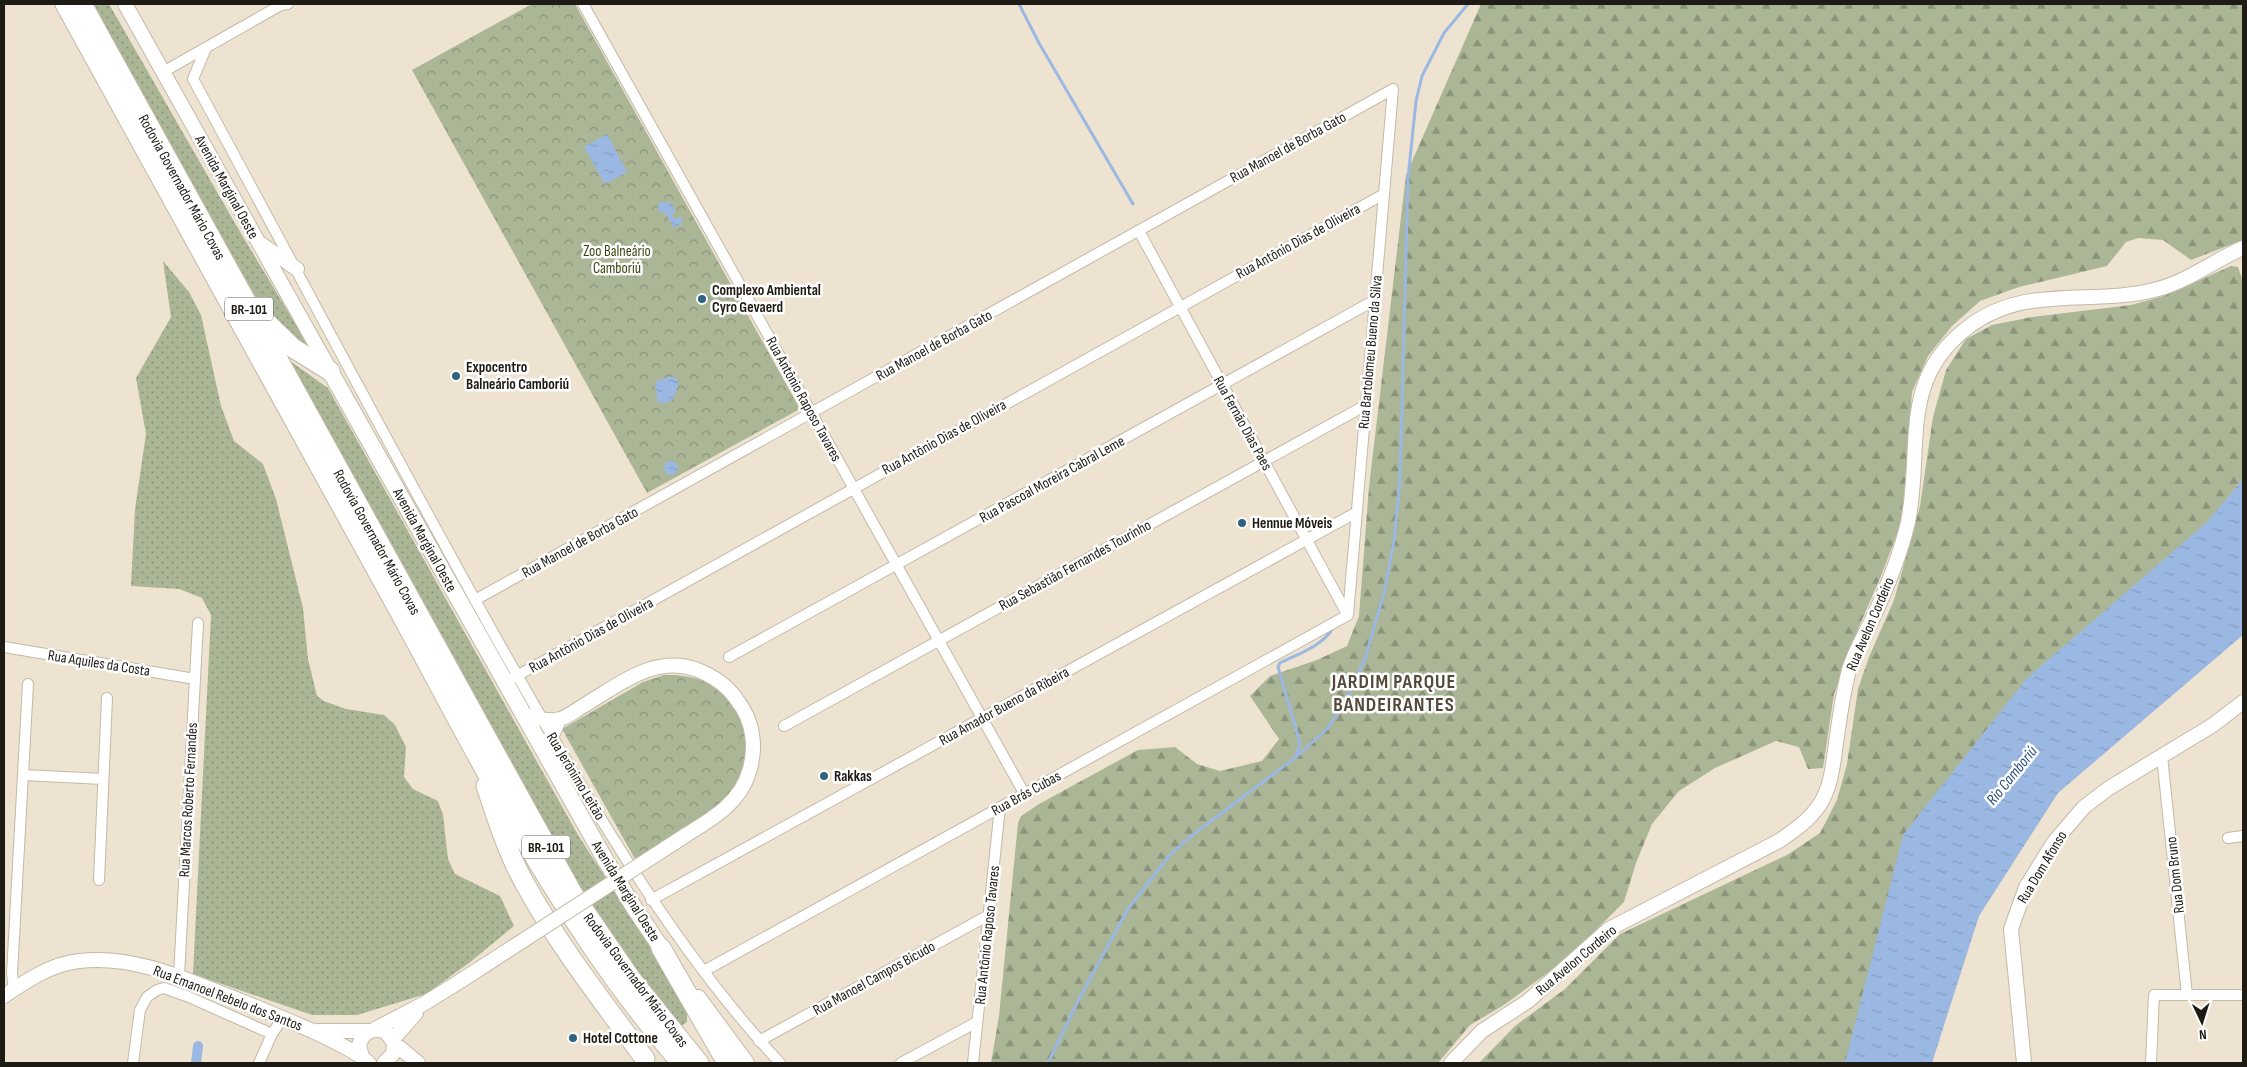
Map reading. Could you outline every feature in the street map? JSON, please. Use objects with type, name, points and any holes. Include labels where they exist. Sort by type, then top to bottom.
[{"type":"highway","name":"Rodovia Governador Mário Covas","points":[[70,5],[243,298],[573,894],[632,980],[700,1063]]},
{"type":"highway","name":"Rodovia Governador Mário Covas","points":[[70,5],[470,742],[547,878],[621,990],[681,1063]]},
{"type":"highway","points":[[243,298],[292,348],[330,371]]},
{"type":"highway","points":[[470,742],[510,854],[524,882],[557,937],[646,1062]]},
{"type":"highway","points":[[661,948],[727,1063]]},
{"type":"main road","name":"Avenida Marginal Oeste","points":[[125,4],[495,665],[512,676],[523,714],[620,884],[661,948],[746,1063]]},
{"type":"main road","points":[[257,241],[297,269]]},
{"type":"main road","name":"Rua Avelon Cordeiro","points":[[1451,1063],[1482,1031],[1528,1001],[1609,929],[1779,841],[1800,826],[1817,809],[1827,792],[1850,668],[1886,590],[1908,522],[1918,403],[1928,373],[1946,345],[1968,326],[1995,312],[2010,307],[2050,297],[2135,294],[2160,289],[2243,248]]},
{"type":"main road","points":[[365,1060],[359,1044],[361,1038],[425,1004],[717,815],[732,802],[742,788],[749,773],[753,742],[747,713],[728,688],[708,675],[689,667],[676,665],[653,668],[635,674],[559,720],[542,720],[523,714]]},
{"type":"main road","name":"Rua Dom Afonso","points":[[2024,1063],[2011,928],[2026,887],[2054,842],[2084,807],[2109,788],[2213,725],[2243,702]]},
{"type":"main road","points":[[544,752],[559,720]]},
{"type":"main road","name":"Rua Emanoel Rebelo dos Santos","points":[[9,993],[48,970],[79,960],[136,964],[179,976],[312,1030],[365,1060]]},
{"type":"main road","points":[[384,1063],[393,1054],[393,1041],[425,1004]]},
{"type":"main road","name":"Rua Emanoel Rebelo dos Santos","points":[[312,1030],[373,1030]]},
{"type":"main road","points":[[373,1030],[386,1032],[393,1041],[418,1063]]},
{"type":"street","points":[[163,72],[284,4]]},
{"type":"street","name":"Rua Antônio Raposo Tavares","points":[[583,4],[1024,794]]},
{"type":"street","name":"Rua Jerônimo Leitão","points":[[206,48],[193,79],[475,600],[512,676],[552,735],[651,900],[704,971],[759,1040],[780,1063]]},
{"type":"street","name":"Rua Manoel de Borba Gato","points":[[475,600],[1393,89]]},
{"type":"street","name":"Rua Bartolomeu Bueno da Silva","points":[[1348,614],[1393,89]]},
{"type":"street","name":"Rua Antônio Dias de Oliveira","points":[[512,676],[532,669],[1180,306],[1384,194]]},
{"type":"street","name":"Rua Fernão Dias Paes","points":[[1139,230],[1348,614]]},
{"type":"street","name":"Rua Pascoal Moreira Cabral Leme","points":[[729,657],[1375,300]]},
{"type":"street","name":"Rua Sebastião Fernandes Tourinho","points":[[784,726],[1366,405]]},
{"type":"street","name":"Rua Amador Bueno da Ribeira","points":[[651,900],[1357,512]]},
{"type":"street","points":[[475,600],[474,609],[479,635]]},
{"type":"street","name":"Rua Brás Cubas","points":[[704,971],[1348,614]]},
{"type":"street","name":"Rua Marcos Roberto Fernandes","points":[[179,976],[198,623]]},
{"type":"street","name":"Rua Aquiles da Costa","points":[[4,647],[195,679]]},
{"type":"street","points":[[9,993],[12,974],[28,684]]},
{"type":"street","points":[[99,880],[107,698]]},
{"type":"street","name":"Rua Dom Bruno","points":[[2162,756],[2187,995]]},
{"type":"street","points":[[23,775],[103,779]]},
{"type":"street","name":"Rua Antônio Raposo Tavares","points":[[973,1063],[1000,807]]},
{"type":"street","points":[[2228,838],[2243,836]]},
{"type":"street","name":"Rua Manoel Campos Bicudo","points":[[759,1040],[989,915]]},
{"type":"street","points":[[133,1063],[140,1010],[147,997],[157,990],[164,988],[189,997],[272,1034]]},
{"type":"street","points":[[2150,1063],[2154,995],[2243,995]]},
{"type":"street","points":[[259,1063],[272,1034],[283,1018]]},
{"type":"street","points":[[901,1063],[977,1022]]},
{"type":"green space","points":[[90,4],[109,4],[236,225],[311,350],[267,317]]},
{"type":"green space","name":"Zoo Balneário Camboriú","points":[[532,4],[575,4],[800,409],[647,493],[412,70]]},
{"type":"green space","points":[[1481,4],[2243,4],[2243,240],[2191,260],[2163,240],[2138,238],[2126,242],[2107,266],[2019,287],[1980,301],[1952,326],[1928,356],[1912,392],[1900,526],[1834,694],[1823,768],[1808,769],[1799,747],[1776,741],[1715,768],[1679,791],[1652,824],[1636,863],[1624,902],[1585,941],[1554,968],[1504,1005],[1470,1025],[1438,1063],[991,1063],[999,1016],[1018,823],[1021,816],[1039,804],[1138,750],[1175,747],[1197,764],[1220,771],[1262,761],[1279,739],[1250,696],[1270,676],[1317,660],[1347,646],[1359,616],[1369,487],[1406,175]]},
{"type":"green space","points":[[163,261],[189,292],[201,315],[221,406],[234,441],[263,464],[276,499],[303,608],[308,659],[317,696],[324,701],[346,709],[384,715],[395,725],[406,747],[404,777],[413,789],[438,801],[443,815],[448,859],[455,874],[500,896],[514,926],[469,963],[426,994],[357,1015],[312,1015],[193,974],[211,615],[202,598],[179,589],[131,586],[135,509],[146,434],[136,378],[171,317]]},
{"type":"green space","points":[[2231,266],[2238,267],[2243,281],[2243,479],[2208,522],[1845,1063],[1479,1063],[1515,1026],[1565,989],[1620,934],[1787,855],[1820,833],[1837,800],[1847,764],[1858,689],[1869,657],[1894,600],[1920,506],[1933,417],[1946,370],[1966,339],[1992,325],[2032,317],[2131,305],[2164,296]]},
{"type":"green space","points":[[287,361],[290,361],[328,388],[578,835],[672,981],[687,1012],[687,1022],[683,1025],[677,1026],[670,1019],[584,896]]},
{"type":"green space","points":[[664,675],[700,679],[716,687],[731,698],[743,725],[746,744],[745,764],[738,782],[732,791],[714,809],[687,828],[635,859],[562,729],[643,682]]},
{"type":"water","points":[[607,134],[627,172],[605,184],[584,147]]},
{"type":"water","points":[[661,202],[668,202],[673,205],[675,211],[672,216],[674,219],[681,217],[682,222],[680,226],[673,227],[667,215],[658,210]]},
{"type":"water","points":[[668,377],[675,377],[679,382],[674,397],[668,402],[658,403],[655,385],[657,381]]},
{"type":"water","points":[[668,461],[674,461],[678,468],[674,475],[668,475],[664,471],[664,465]]},
{"type":"water","name":"Rio Camboriú","points":[[2243,479],[2243,635],[2058,793],[1979,916],[1932,1063],[1845,1063],[1903,835],[2027,678],[2207,522]]},
{"type":"waterway","points":[[1019,4],[1039,43],[1133,204]]},
{"type":"waterway","points":[[1048,1063],[1080,997],[1128,909],[1169,856],[1186,840],[1296,757],[1328,728],[1345,701],[1365,659],[1384,593],[1394,541],[1400,481],[1408,178],[1416,101],[1422,76],[1444,33],[1468,4]]},
{"type":"waterway","points":[[1296,756],[1300,743],[1278,667],[1280,663],[1318,644],[1330,633],[1334,626]]},
{"type":"waterway","points":[[196,1063],[198,1046]]},
{"type":"place","name":"Complexo Ambiental Cyro Gevaerd","points":[[702,299]]},
{"type":"place","name":"Expocentro Balneário Camboriú","points":[[456,376]]},
{"type":"place","name":"Hennue Móveis","points":[[1242,523]]},
{"type":"place","name":"Rakkas","points":[[824,776]]},
{"type":"place","name":"Hotel Cottone","points":[[573,1038]]},
{"type":"district","name":"JARDIM PARQUE BANDEIRANTES","points":[[1394,692]]}]
